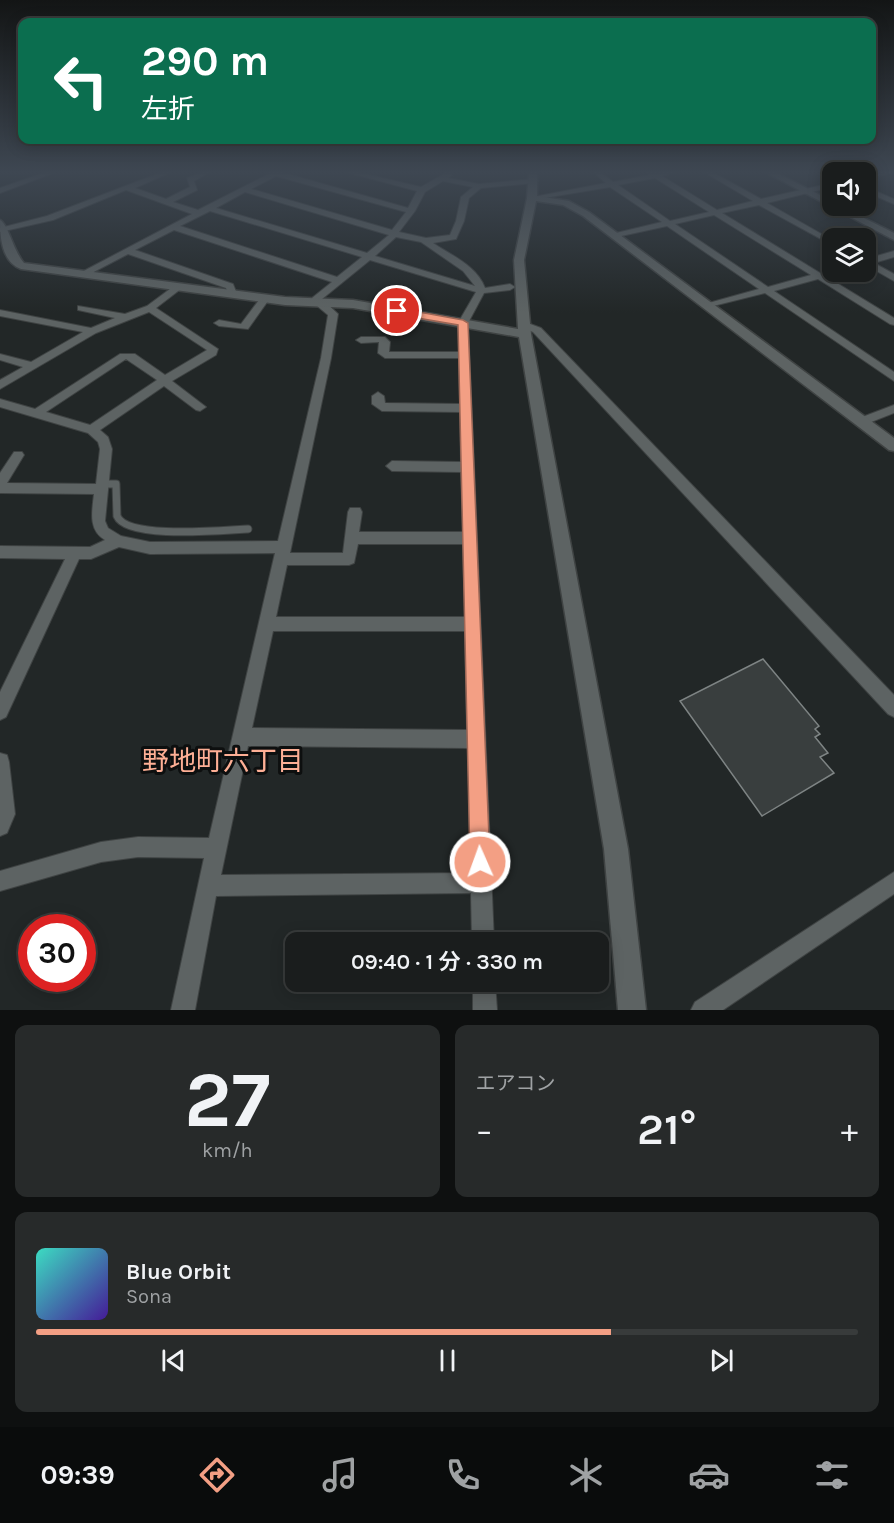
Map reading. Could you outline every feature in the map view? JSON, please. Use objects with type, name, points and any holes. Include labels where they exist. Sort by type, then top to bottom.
[{"type":"street","points":[[44,219],[2,227],[11,255],[21,266],[177,288],[319,303],[354,304],[463,323],[537,330],[894,708]]},
{"type":"street","points":[[83,274],[187,219]]},
{"type":"street","points":[[245,219],[481,291],[510,287]]},
{"type":"street","points":[[344,219],[424,240],[453,237]]},
{"type":"street","points":[[183,1010],[208,886],[326,358],[333,314],[319,303],[317,298],[394,234],[405,219]]},
{"type":"street","points":[[455,262],[453,237],[460,219]]},
{"type":"street","points":[[527,219],[519,260],[525,329],[616,849],[632,1010]]},
{"type":"street","points":[[592,219],[894,446]]},
{"type":"street","points":[[663,219],[894,377]]},
{"type":"street","points":[[615,236],[686,219]]},
{"type":"street","points":[[727,219],[894,322]]},
{"type":"street","points":[[790,219],[822,237]]},
{"type":"street","points":[[860,219],[894,237]]},
{"type":"street","points":[[174,227],[339,281]]},
{"type":"street","points":[[424,240],[471,273],[481,291],[463,323],[483,932]]},
{"type":"street","points":[[128,251],[230,286],[232,294]]},
{"type":"street","points":[[876,259],[894,254]]},
{"type":"street","points":[[876,268],[894,278]]},
{"type":"street","points":[[708,306],[822,275]]},
{"type":"street","points":[[0,385],[92,331],[124,316],[150,308],[177,288]]},
{"type":"street","points":[[219,323],[244,327],[265,298]]},
{"type":"street","points":[[81,308],[124,316]]},
{"type":"street","points":[[92,429],[165,380],[212,353],[213,348],[150,308]]},
{"type":"street","points":[[0,313],[92,331]]},
{"type":"street","points":[[361,340],[381,339],[385,342],[383,353],[385,355],[465,355]]},
{"type":"street","points":[[37,413],[124,356],[131,356],[200,407]]},
{"type":"street","points":[[0,357],[32,366]]},
{"type":"street","points":[[378,396],[378,404],[382,407],[467,408]]},
{"type":"street","points":[[0,403],[92,429],[104,440],[106,449],[98,521],[104,532],[118,541],[150,548],[283,553],[349,559],[355,513]]},
{"type":"street","points":[[861,422],[894,409]]},
{"type":"street","points":[[0,486],[18,455]]},
{"type":"street","points":[[392,466],[469,466]]},
{"type":"street","points":[[0,486],[101,486]]},
{"type":"street","points":[[352,538],[471,538]]},
{"type":"street","points":[[0,552],[91,553],[118,541]]},
{"type":"street","points":[[0,711],[75,553]]},
{"type":"street","points":[[268,624],[473,624]]},
{"type":"street","points":[[242,737],[476,738]]},
{"type":"street","points":[[0,762],[5,814],[0,826]]},
{"type":"street","points":[[0,880],[101,852],[138,848],[217,848]]},
{"type":"street","points":[[703,1010],[894,882]]},
{"type":"street","points":[[208,886],[481,883]]},
{"type":"street","points":[[484,992],[485,1010]]},
{"type":"lane","points":[[101,486],[116,484],[119,490],[116,511],[120,521],[132,529],[159,531],[248,529]]},
{"type":"building","points":[[763,659],[819,726],[815,729],[820,734],[815,737],[828,753],[820,757],[834,773],[762,816],[680,701]]},
{"type":"district","name":"野地町六丁目","points":[[223,761]]},
{"type":"route","points":[[397,311],[463,323],[467,389],[480,862]]}]
